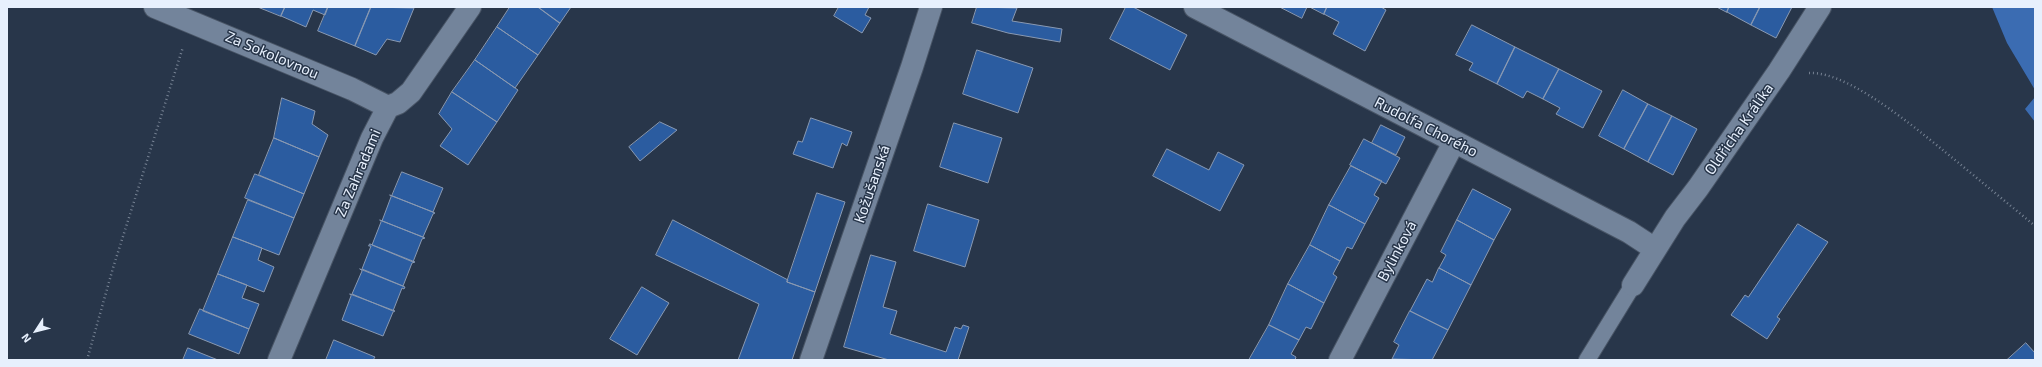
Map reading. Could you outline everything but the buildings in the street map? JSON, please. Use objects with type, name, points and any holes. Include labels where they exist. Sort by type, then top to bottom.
[{"type":"street","name":"Za Sokolovnou","points":[[155,7],[352,89],[388,107]]},
{"type":"street","points":[[388,107],[398,103],[411,92],[470,7]]},
{"type":"street","name":"Kožušanská","points":[[811,360],[910,73],[931,7]]},
{"type":"street","name":"Rudolfa Chorého","points":[[1195,7],[1629,232],[1655,249]]},
{"type":"street","name":"Oldřicha Králíka","points":[[1633,285],[1675,218],[1698,188],[1779,71],[1820,7]]},
{"type":"street","name":"Za Zahradami","points":[[279,360],[369,146],[388,107]]},
{"type":"street","name":"Bylinková","points":[[1340,360],[1454,142]]},
{"type":"lane","points":[[1587,360],[1633,285]]},
{"type":"path","points":[[87,360],[113,268],[185,43]]},
{"type":"path","points":[[1779,71],[1794,74],[1814,73],[1825,75],[1858,90],[1900,116],[2035,226]]},
{"type":"shaded area","points":[[1992,7],[2035,7],[2035,90],[2007,43]]},
{"type":"shaded area","points":[[2035,97],[2035,122],[2025,109]]}]
